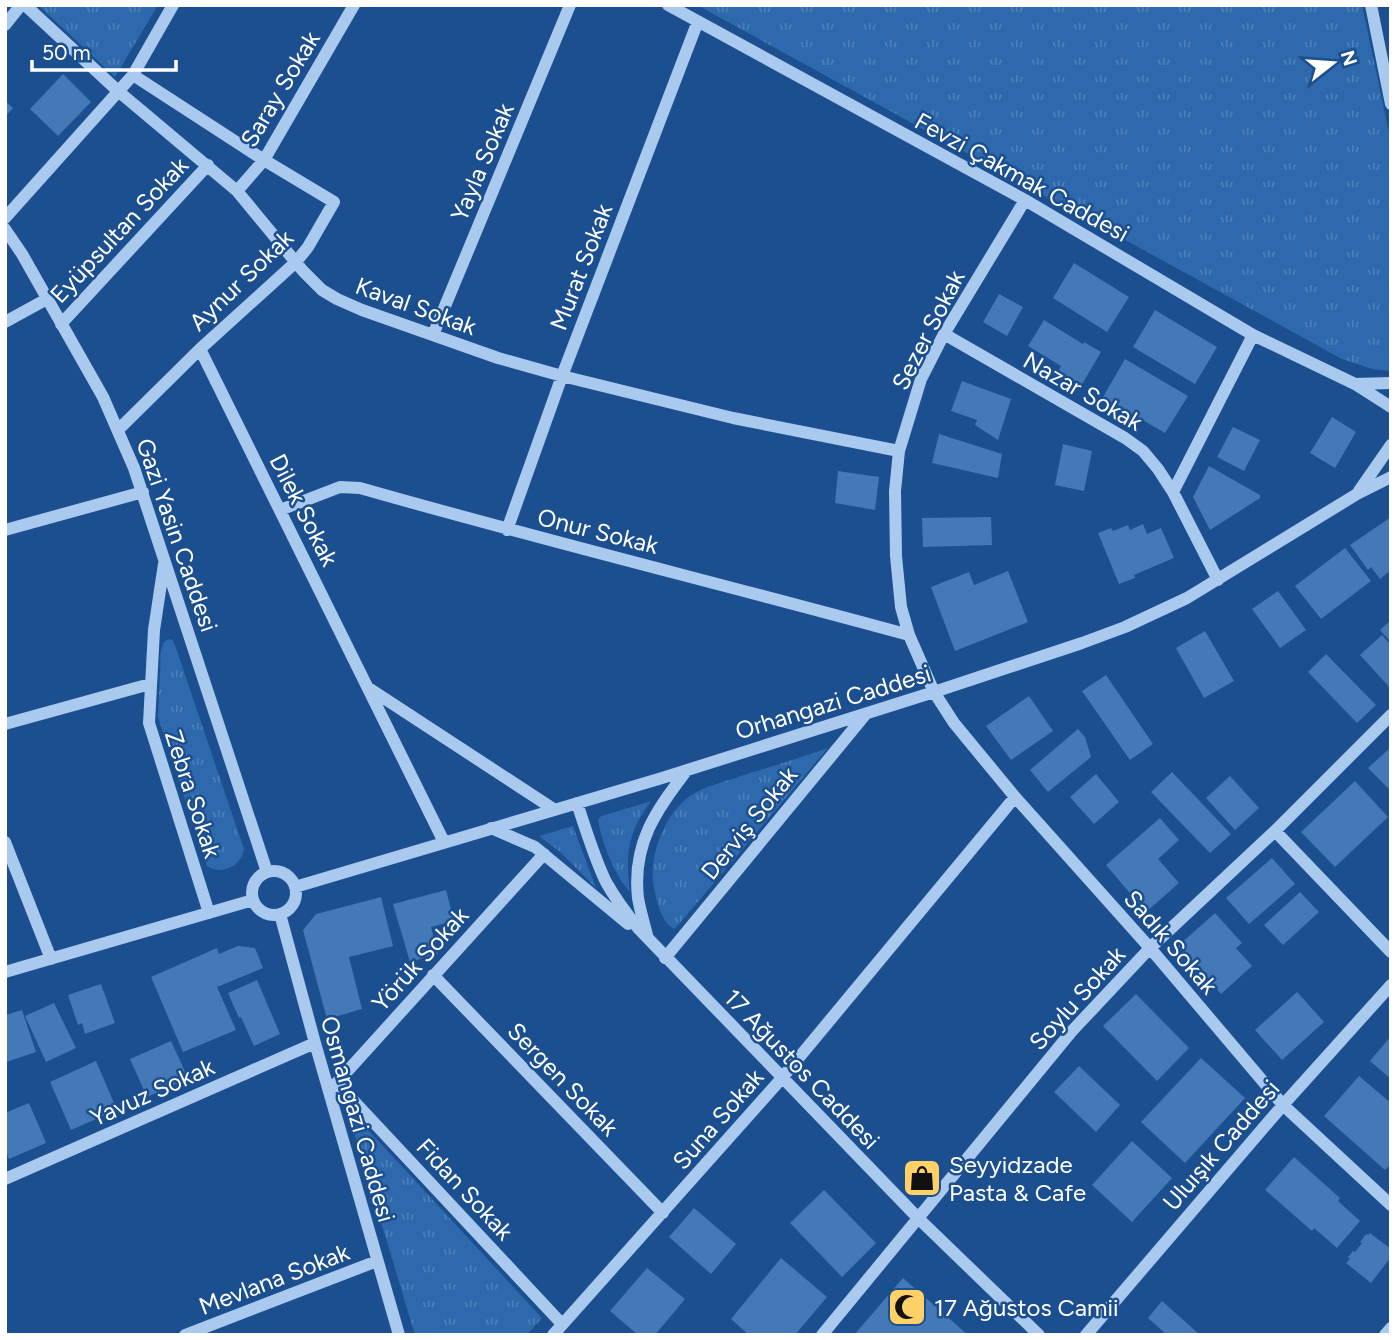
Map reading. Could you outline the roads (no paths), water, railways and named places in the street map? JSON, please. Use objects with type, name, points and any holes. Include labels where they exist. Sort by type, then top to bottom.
[{"type":"street","points":[[5,26],[23,5]]},
{"type":"street","name":"Kaval Sokak","points":[[23,5],[118,91],[237,191],[312,281],[337,299],[498,358],[562,376],[733,418],[899,452]]},
{"type":"street","points":[[5,218],[133,75],[173,5]]},
{"type":"street","name":"Saray Sokak","points":[[237,191],[264,160],[354,5]]},
{"type":"street","name":"Yayla Sokak","points":[[433,335],[570,5]]},
{"type":"street","name":"Fevzi Çakmak Caddesi","points":[[668,5],[1025,200],[1254,335],[1355,384],[1391,407]]},
{"type":"street","points":[[1371,5],[1391,104]]},
{"type":"street","name":"Murat Sokak","points":[[507,530],[562,376],[698,22]]},
{"type":"street","name":"Aynur Sokak","points":[[118,429],[200,349],[296,262],[314,238],[334,202],[133,75]]},
{"type":"street","name":"Eyüpsultan Sokak","points":[[61,324],[208,165]]},
{"type":"street","name":"Sezer Sokak","points":[[934,692],[909,635],[901,607],[896,556],[895,491],[899,452],[921,379],[944,334],[1025,200]]},
{"type":"street","name":"Gazi Yasin Caddesi","points":[[5,229],[103,397],[118,429],[143,492],[267,872]]},
{"type":"street","points":[[5,322],[47,299]]},
{"type":"street","name":"Nazar Sokak","points":[[944,334],[1143,451],[1173,492],[1218,580]]},
{"type":"street","points":[[1173,492],[1254,335]]},
{"type":"street","name":"Dilek Sokak","points":[[200,349],[444,842]]},
{"type":"street","points":[[1355,384],[1391,383]]},
{"type":"street","points":[[1357,494],[1391,445]]},
{"type":"street","name":"Orhangazi Caddesi","points":[[295,887],[687,770],[934,692],[1125,627],[1187,598],[1357,494],[1391,477]]},
{"type":"street","name":"Onur Sokak","points":[[280,510],[340,486],[350,486],[909,635]]},
{"type":"street","points":[[5,530],[143,492]]},
{"type":"street","name":"Zebra Sokak","points":[[164,561],[154,630],[149,723],[209,913]]},
{"type":"street","points":[[5,724],[150,684]]},
{"type":"street","points":[[370,689],[555,810]]},
{"type":"street","name":"Sadık Sokak","points":[[934,692],[954,723],[1015,797],[1150,948],[1283,1105],[1391,1205]]},
{"type":"street","name":"Derviş Sokak","points":[[665,958],[865,714]]},
{"type":"street","name":"Soylu Sokak","points":[[822,1335],[1072,1031],[1150,948],[1276,831],[1391,715]]},
{"type":"street","points":[[648,939],[638,899],[637,873],[640,852],[661,804],[687,770]]},
{"type":"street","name":"Suna Sokak","points":[[553,1335],[782,1078],[1015,797]]},
{"type":"street","name":"17 Ağustos Caddesi","points":[[577,803],[607,882],[627,914],[648,939],[919,1219],[1039,1335]]},
{"type":"street","points":[[491,828],[544,854],[648,939]]},
{"type":"street","points":[[1276,831],[1391,952]]},
{"type":"street","points":[[5,842],[51,959]]},
{"type":"street","name":"Yörük Sokak","points":[[333,1088],[544,854]]},
{"type":"street","points":[[267,872],[287,876],[295,887],[294,902],[280,914],[269,915],[262,912],[253,900],[253,886],[261,875],[267,872]]},
{"type":"street","points":[[5,972],[253,900]]},
{"type":"street","name":"Osmangazi Caddesi","points":[[280,914],[315,1043],[333,1088],[377,1262],[399,1335]]},
{"type":"street","name":"Sergen Sokak","points":[[433,975],[663,1213]]},
{"type":"street","name":"Uluışık Caddesi","points":[[1086,1335],[1283,1105],[1391,985]]},
{"type":"street","name":"Yavuz Sokak","points":[[5,1179],[315,1043]]},
{"type":"street","name":"Fidan Sokak","points":[[333,1088],[562,1324]]},
{"type":"street","name":"Mevlana Sokak","points":[[185,1335],[377,1262]]},
{"type":"street","points":[[1385,1335],[1391,1328]]},
{"type":"place","name":"Seyyidzade Pasta & Cafe","points":[[922,1178]]},
{"type":"place","name":"17 Ağustos Camii","points":[[907,1307]]}]
